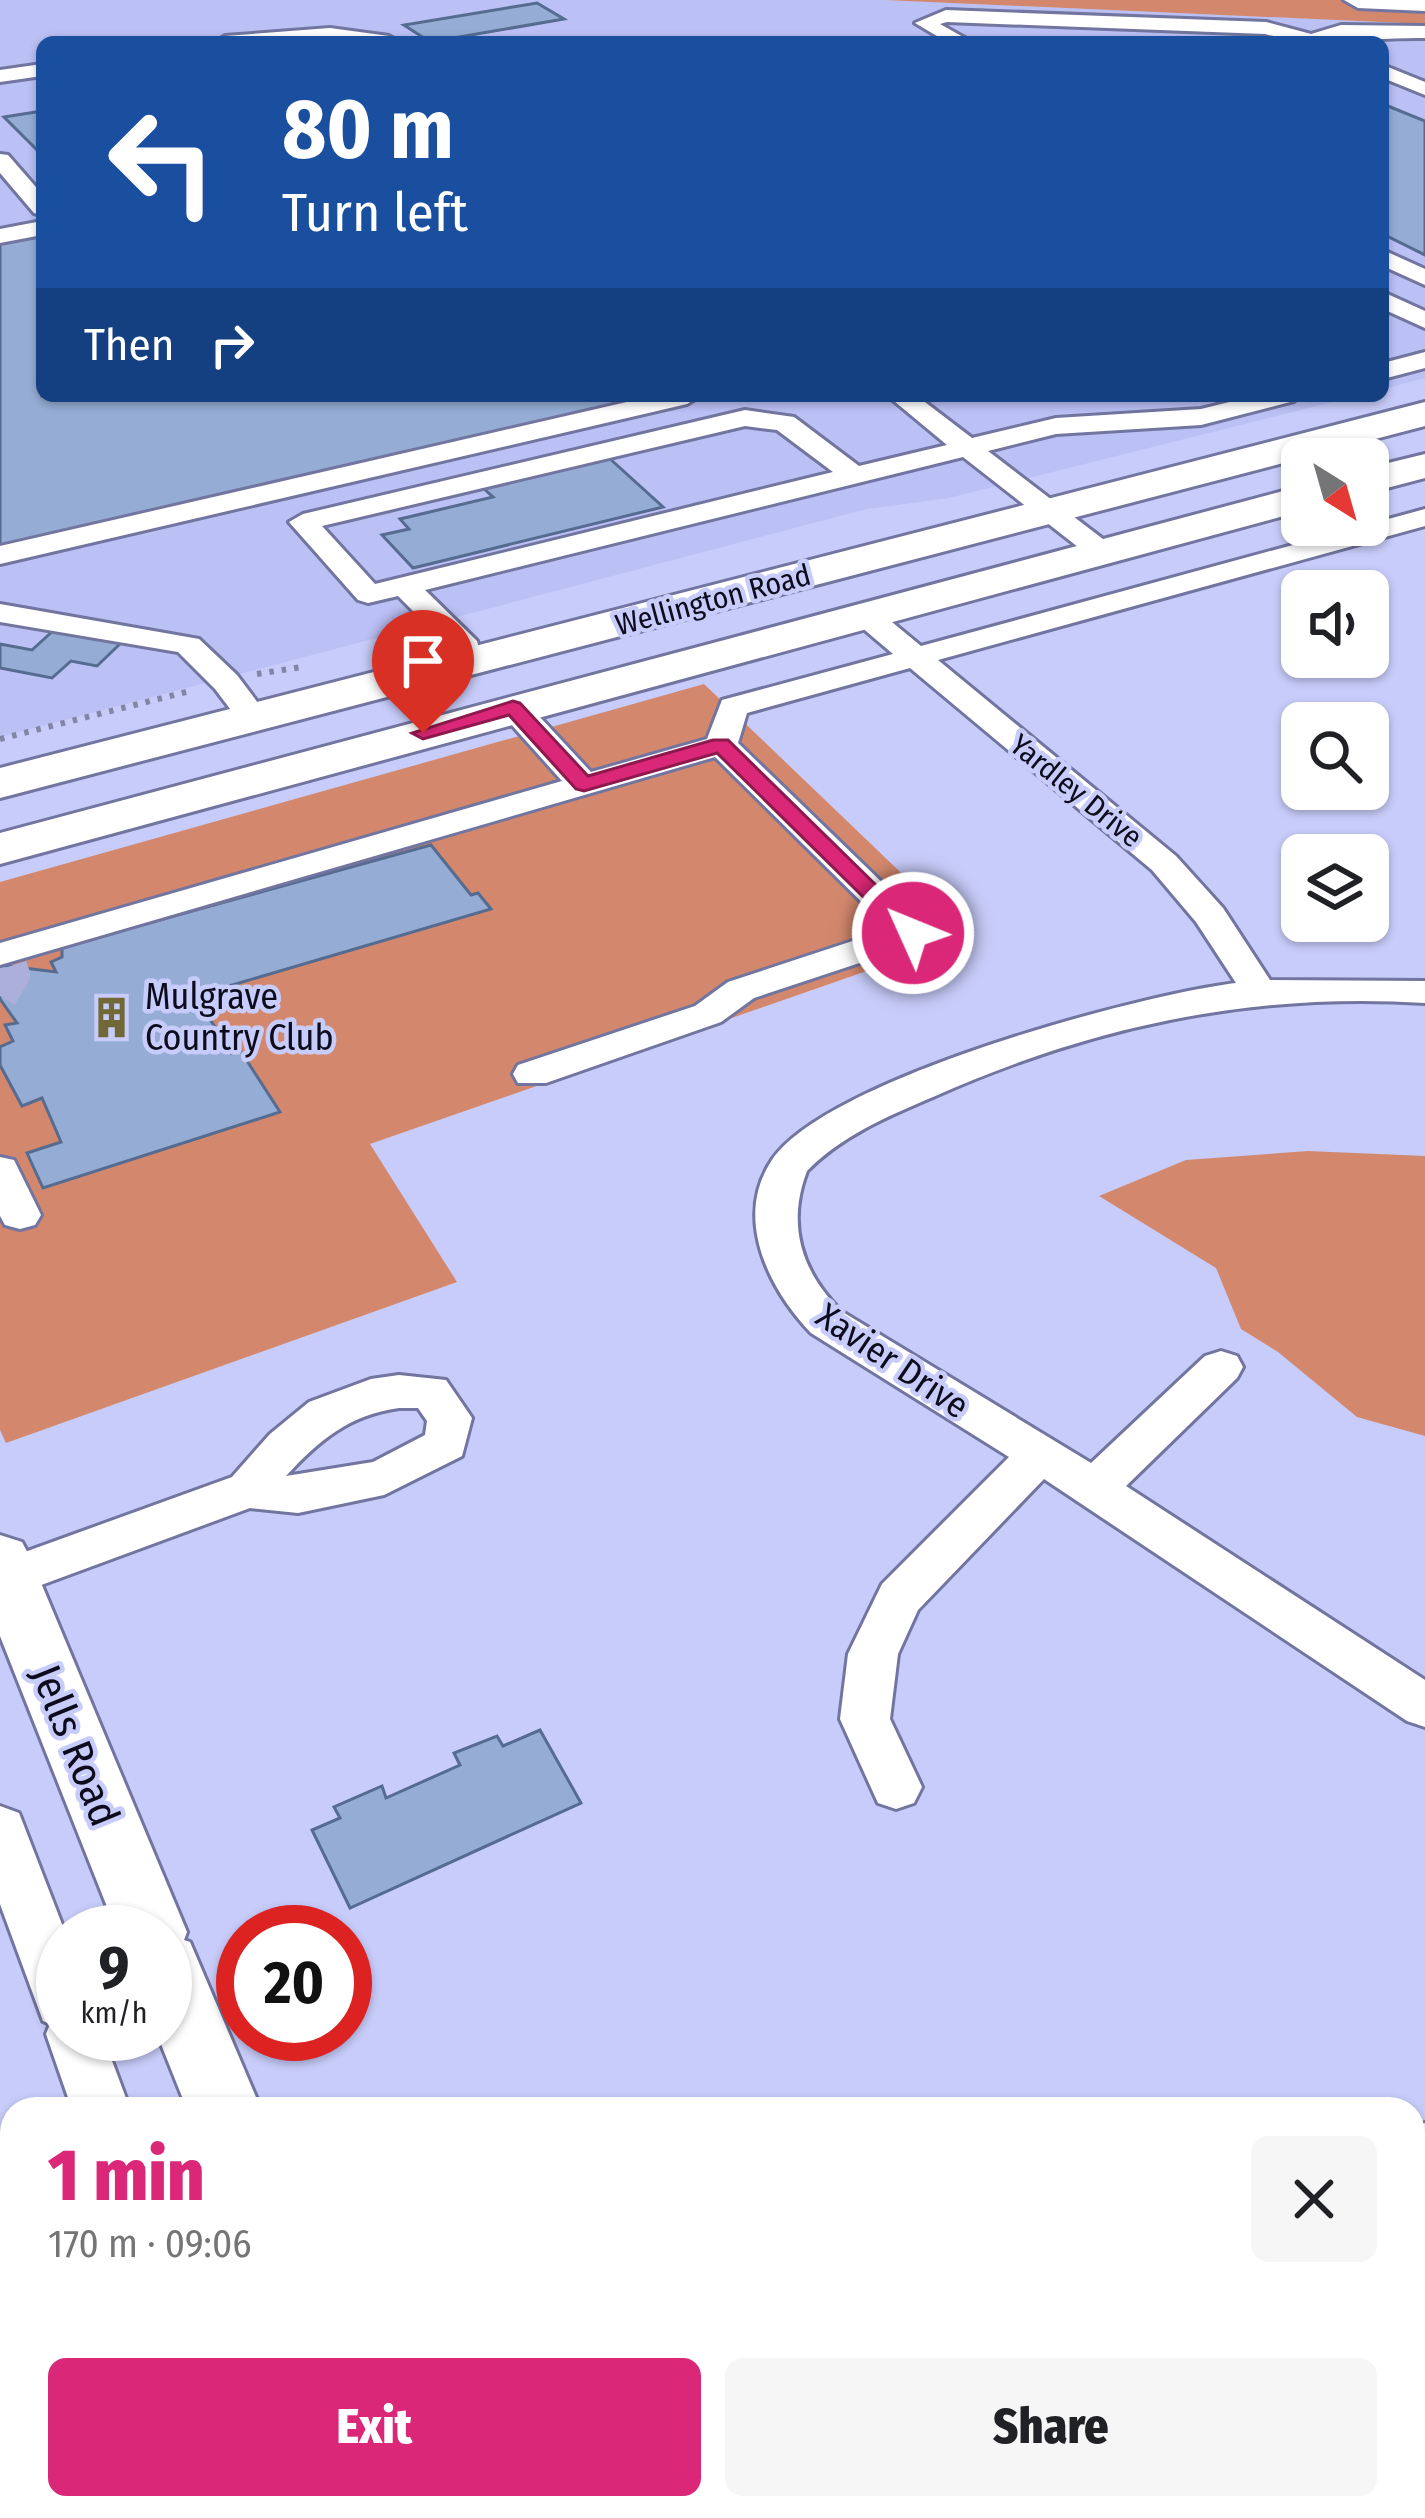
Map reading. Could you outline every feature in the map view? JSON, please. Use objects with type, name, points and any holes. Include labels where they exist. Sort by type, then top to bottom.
[{"type":"highway","points":[[1358,0],[1425,3]]},
{"type":"highway","name":"Wellington Road","points":[[0,783],[1425,414]]},
{"type":"highway","points":[[1389,476],[1421,468]]},
{"type":"highway","name":"Wellington Road","points":[[0,849],[1281,504]]},
{"type":"main road","points":[[0,862],[61,833]]},
{"type":"main road","name":"Jells Road","points":[[4,1569],[141,1905]]},
{"type":"main road","points":[[192,2031],[219,2097]]},
{"type":"street","points":[[951,36],[924,22],[946,16],[1267,28],[1297,36]]},
{"type":"street","points":[[1328,36],[1341,31],[1425,32]]},
{"type":"street","points":[[304,36],[345,36]]},
{"type":"street","points":[[0,76],[36,71]]},
{"type":"street","points":[[1389,74],[1425,89]]},
{"type":"street","points":[[0,160],[36,201]]},
{"type":"street","points":[[0,236],[36,229]]},
{"type":"street","points":[[1389,259],[1425,278]]},
{"type":"street","points":[[1389,302],[1425,321]]},
{"type":"street","points":[[0,555],[661,402]]},
{"type":"street","points":[[908,402],[1102,552]]},
{"type":"street","points":[[854,475],[785,423],[745,418],[303,522],[368,594],[1056,427],[1201,417],[1261,402]]},
{"type":"street","points":[[721,745],[733,707],[1425,517]]},
{"type":"street","points":[[404,586],[466,647],[468,664]]},
{"type":"street","points":[[0,613],[188,645],[226,682],[254,719]]},
{"type":"street","name":"Yardley Drive","points":[[864,614],[1164,863],[1210,916],[1260,992]]},
{"type":"street","points":[[513,707],[584,784]]},
{"type":"street","points":[[6,957],[721,745]]},
{"type":"street","points":[[532,1074],[708,1014],[741,990],[913,933],[721,745]]},
{"type":"street","name":"Xavier Drive","points":[[1425,992],[1370,988],[1260,992],[1106,1020],[884,1101],[827,1130],[790,1164],[779,1201],[779,1240],[794,1287],[826,1322],[1094,1488],[1415,1695],[1425,1706]]},
{"type":"street","points":[[0,1170],[20,1215]]},
{"type":"street","points":[[1094,1488],[1221,1366]]},
{"type":"street","points":[[896,1787],[865,1719],[873,1654],[899,1598],[1039,1456]]},
{"type":"street","points":[[4,1569],[248,1490]]},
{"type":"street","points":[[0,1828],[36,1928]]},
{"type":"street","points":[[84,2061],[97,2097]]},
{"type":"path","points":[[0,739],[226,682]]},
{"type":"shaded area","points":[[0,0],[885,0],[1425,24],[1425,378],[1389,387],[1389,36],[36,36],[36,402],[1333,402],[949,498],[867,509],[0,737]]},
{"type":"shaded area","points":[[885,0],[1425,0],[1425,24]]},
{"type":"shaded area","points":[[704,684],[967,936],[370,1144],[457,1282],[6,1443],[0,1430],[0,882]]},
{"type":"shaded area","points":[[1308,1151],[1425,1156],[1425,1436],[1357,1417],[1278,1352],[1241,1329],[1216,1268],[1099,1196],[1186,1160]]},
{"type":"building","points":[[537,3],[564,19],[465,36],[421,36],[404,25]]},
{"type":"building","points":[[1389,106],[1425,121],[1425,255],[1389,237]]},
{"type":"building","points":[[36,112],[36,149],[4,117]]},
{"type":"building","points":[[36,237],[36,402],[634,402],[0,548],[0,244]]},
{"type":"building","points":[[608,457],[663,507],[413,568],[382,535],[409,529],[400,519],[493,497],[482,487]]},
{"type":"building","points":[[55,629],[122,642],[97,666],[71,661],[52,678],[0,668],[0,644],[32,650]]},
{"type":"building","name":"Mulgrave Country Club","points":[[431,845],[471,895],[478,893],[491,909],[222,988],[214,1008],[205,1011],[231,1053],[240,1050],[280,1112],[43,1188],[27,1153],[61,1142],[42,1098],[22,1106],[0,1065],[0,1047],[13,1041],[5,1025],[17,1023],[0,999],[0,965],[56,972],[51,962],[62,957],[62,947]]},
{"type":"building","points":[[540,1730],[581,1803],[349,1905],[312,1830],[340,1818],[334,1807],[382,1786],[386,1798],[460,1765],[454,1753],[497,1736],[503,1746]]},
{"type":"tunnel","points":[[0,996],[13,975],[10,966]]},
{"type":"place","name":"Mulgrave Country Club","points":[[111,1017]]},
{"type":"route","points":[[423,733],[513,707],[584,784],[721,745],[913,933]]}]
